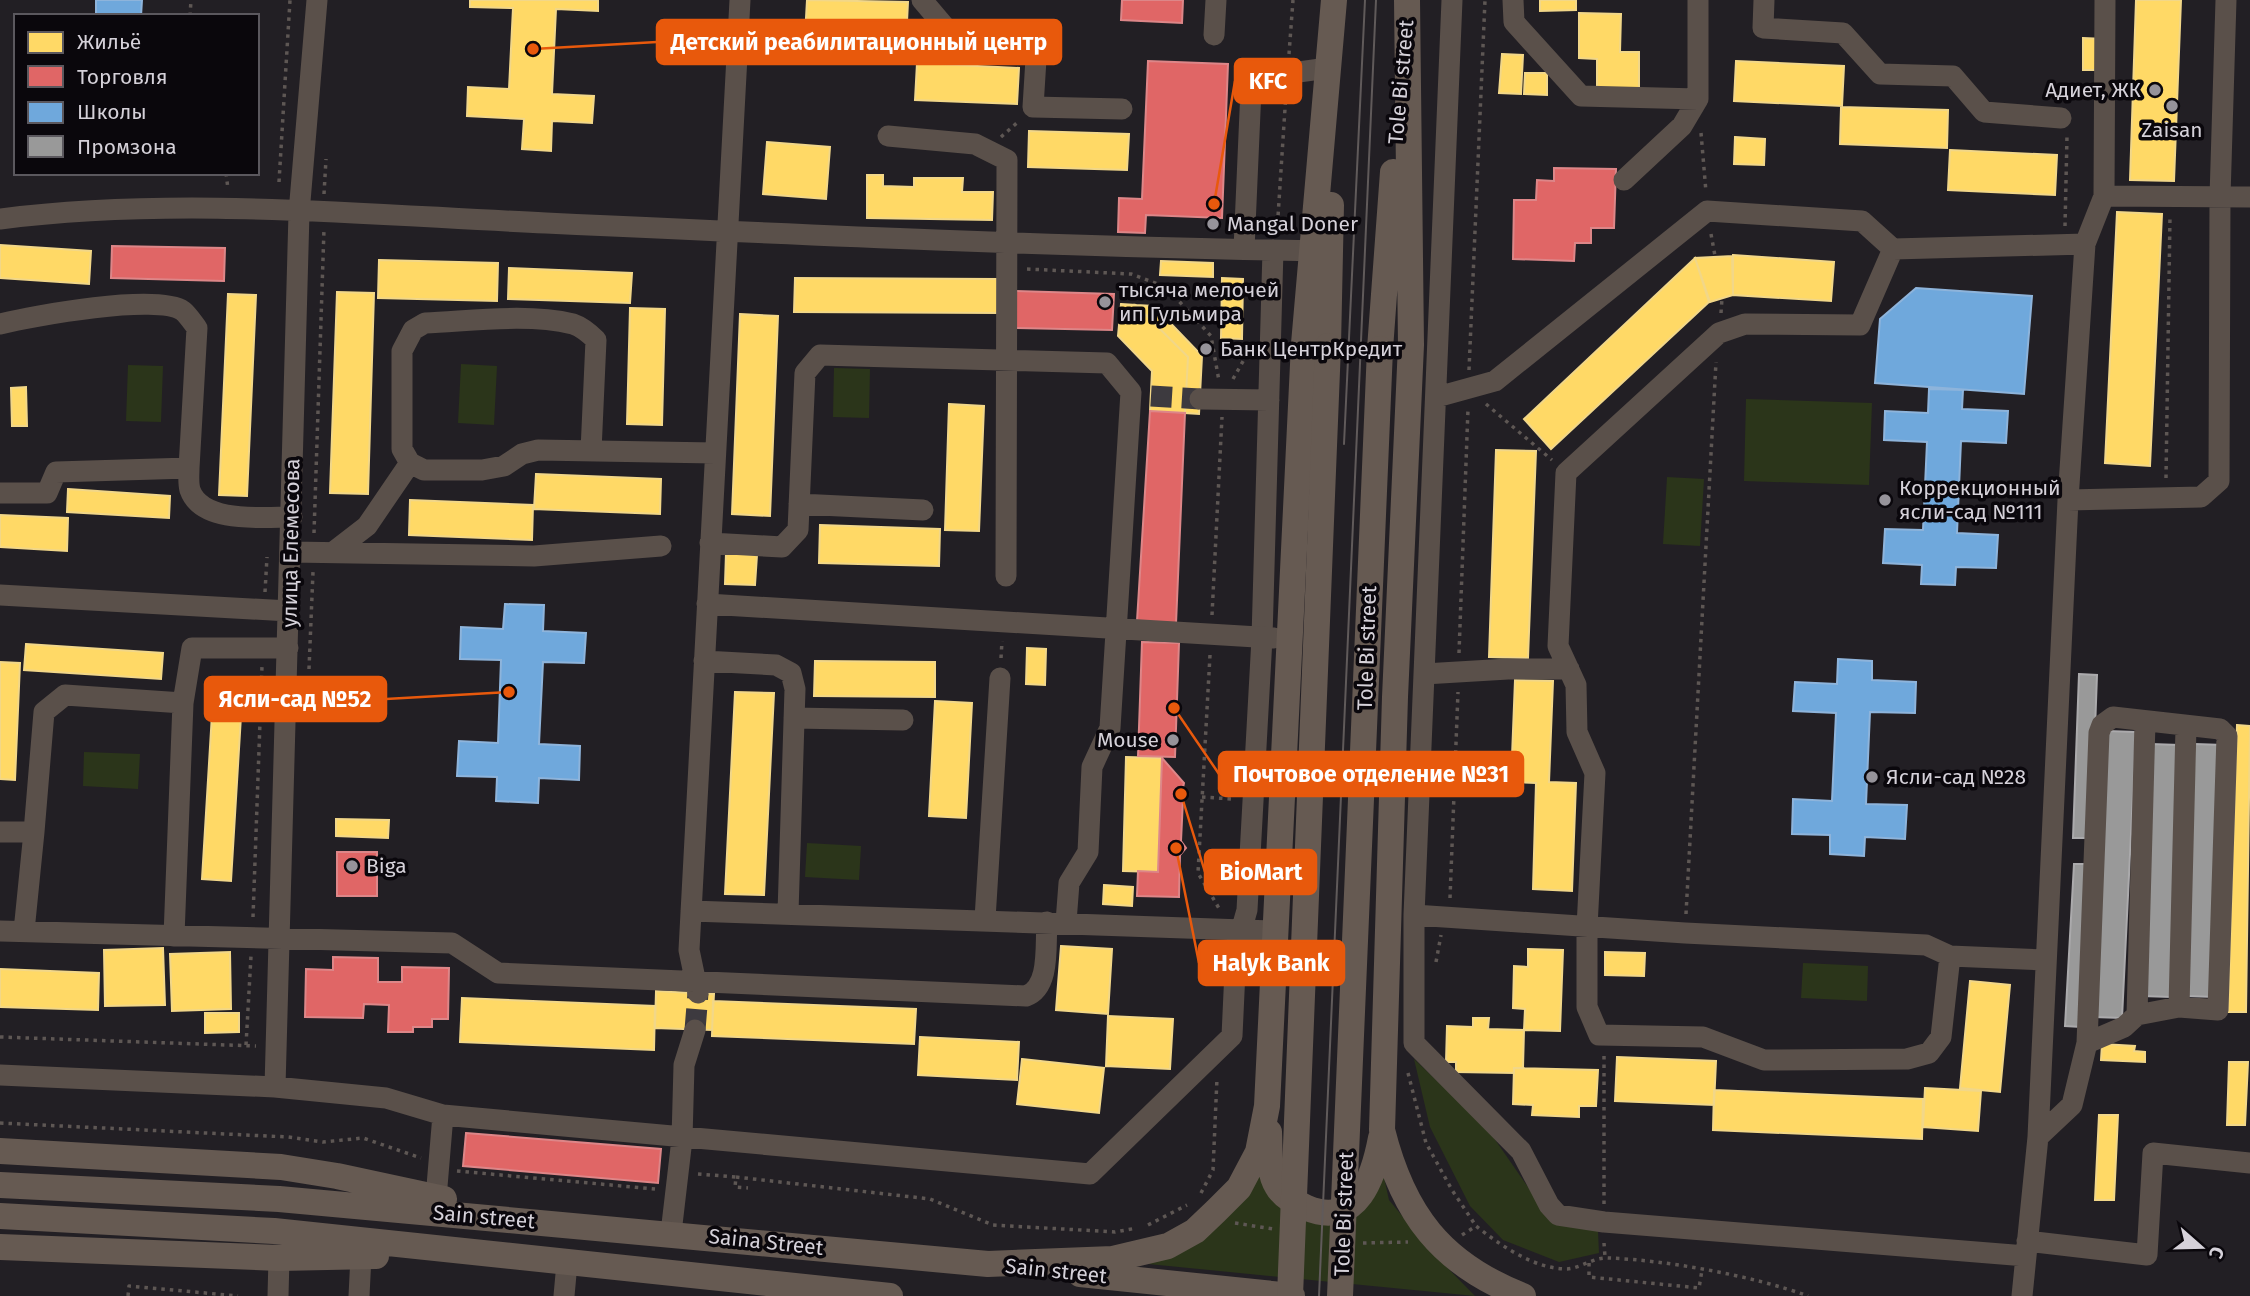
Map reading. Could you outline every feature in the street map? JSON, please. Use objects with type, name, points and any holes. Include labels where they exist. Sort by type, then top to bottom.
[{"type":"main road","points":[[1291,1296],[1328,346],[1321,251],[1328,68],[1335,0]]},
{"type":"main road","points":[[1335,0],[1321,251],[1290,639],[1267,1106],[1271,1167],[1276,1186],[1292,1201],[1312,1210],[1331,1212],[1350,1206],[1365,1190],[1375,1170],[1382,1130],[1410,345],[1407,0]]},
{"type":"main road","name":"Tole Bi street","points":[[1340,1296],[1380,349],[1407,0]]},
{"type":"main road","points":[[988,1264],[1113,1259],[1177,1241],[1195,1231],[1239,1188],[1258,1152],[1267,1106]]},
{"type":"main road","points":[[1382,1130],[1391,1166],[1405,1199],[1435,1240],[1462,1266],[1494,1285],[1522,1296]]},
{"type":"main road","name":"Sain street","points":[[0,1151],[281,1167],[337,1176],[545,1222]]},
{"type":"main road","name":"Sain street","points":[[0,1185],[279,1199],[545,1222]]},
{"type":"main road","name":"Sain street","points":[[0,1216],[274,1231],[890,1296]]},
{"type":"main road","name":"Saina Street","points":[[545,1222],[988,1264]]},
{"type":"main road","name":"Sain street","points":[[0,1247],[279,1258],[475,1252]]},
{"type":"main road","name":"Sain street","points":[[988,1264],[1291,1296]]},
{"type":"street","name":"улица Елемесова","points":[[275,1087],[299,213],[317,0]]},
{"type":"street","points":[[696,987],[690,950],[691,911],[740,0]]},
{"type":"street","points":[[922,0],[950,33],[1037,43],[1033,107],[1122,109]]},
{"type":"street","points":[[1214,35],[1216,0]]},
{"type":"street","points":[[1414,1042],[1414,915],[1452,0]]},
{"type":"street","points":[[1513,0],[1514,22],[1581,96],[1698,99]]},
{"type":"street","points":[[1624,180],[1682,126],[1698,99],[1698,0]]},
{"type":"street","points":[[1764,0],[1762,28],[1843,33],[1880,74],[1953,76],[1984,112],[2061,118]]},
{"type":"street","points":[[2022,1296],[2038,1137],[2044,960],[2068,500],[2075,245],[2104,196],[2105,0]]},
{"type":"street","points":[[2068,500],[2201,497],[2219,481],[2220,197],[2226,0]]},
{"type":"street","points":[[1244,249],[1251,89],[1262,76],[1328,68]]},
{"type":"street","points":[[888,136],[975,144],[1007,160],[1008,241],[1004,360],[1006,576]]},
{"type":"street","points":[[2104,196],[2250,197]]},
{"type":"street","points":[[0,219],[78,209],[323,212],[726,232],[1321,251]]},
{"type":"street","points":[[1437,397],[1495,381],[1707,211],[1862,221],[1893,249],[2075,245]]},
{"type":"street","points":[[1893,249],[1860,325],[1745,324],[1719,333],[1566,474],[1558,646],[1576,685],[1577,732],[1595,773],[1587,927],[1587,1007],[1599,1035],[1703,1037],[1764,1060],[1907,1059],[1929,1052],[1941,1037],[1950,956]]},
{"type":"street","points":[[0,1074],[275,1087],[386,1098],[443,1115],[682,1139],[1090,1174],[1232,1036],[1236,950],[1247,910],[1262,638],[1273,250]]},
{"type":"street","points":[[0,324],[50,312],[158,304],[182,310],[197,328],[190,490],[201,506],[219,513],[292,517]]},
{"type":"street","points":[[591,451],[596,340],[587,331],[575,325],[520,320],[425,323],[413,330],[402,351],[402,449],[410,463],[424,470],[482,470],[504,466],[522,454],[538,450],[591,451],[715,453]]},
{"type":"street","points":[[0,931],[452,943],[498,973],[696,987],[1026,996],[1035,992],[1042,982],[1069,883],[1088,852],[1093,767],[1110,728],[1116,631],[1141,394],[1107,363],[820,355],[805,373],[798,530],[782,547],[710,543]]},
{"type":"street","points":[[1200,399],[1269,400]]},
{"type":"street","points":[[323,552],[367,526],[410,463]]},
{"type":"street","points":[[0,492],[47,493],[56,472],[189,468]]},
{"type":"street","points":[[799,505],[923,510]]},
{"type":"street","points":[[291,552],[534,556],[661,546]]},
{"type":"street","points":[[0,595],[289,611]]},
{"type":"street","points":[[707,604],[1116,631],[1290,639]]},
{"type":"street","points":[[174,936],[183,703],[192,648],[288,648]]},
{"type":"street","points":[[704,661],[776,665],[791,673],[795,689],[788,913]]},
{"type":"street","points":[[1424,674],[1508,669],[1569,669]]},
{"type":"street","points":[[985,919],[1000,678]]},
{"type":"street","points":[[24,931],[44,712],[65,695],[183,703]]},
{"type":"street","points":[[2038,1137],[2072,1105],[2087,1043],[2099,733],[2102,725],[2113,717],[2220,729],[2227,736],[2218,1010],[2179,1007],[2137,1015],[2124,1027],[2087,1043]]},
{"type":"street","points":[[794,718],[903,720]]},
{"type":"street","points":[[2137,1015],[2145,722]]},
{"type":"street","points":[[2179,1007],[2186,727]]},
{"type":"street","points":[[0,832],[34,832]]},
{"type":"street","points":[[691,911],[1275,931]]},
{"type":"street","points":[[1414,915],[1685,933],[1926,945],[1950,956],[2044,960]]},
{"type":"street","points":[[1384,1023],[1414,1042],[1521,1151],[1549,1205],[1558,1215],[1604,1222],[2147,1255],[2154,1153],[2250,1163]]},
{"type":"street","points":[[671,1233],[682,1139],[684,1065],[695,1030]]},
{"type":"street","points":[[436,1198],[443,1115]]},
{"type":"street","points":[[359,1296],[361,1256]]},
{"type":"street","points":[[278,1296],[279,1258]]},
{"type":"street","points":[[564,1296],[567,1263]]},
{"type":"path","points":[[1273,250],[1279,226],[1293,0]]},
{"type":"path","points":[[1436,968],[1438,942],[1450,917],[1468,390],[1485,0]]},
{"type":"path","points":[[1698,99],[1707,211]]},
{"type":"path","points":[[987,150],[1033,107]]},
{"type":"path","points":[[2061,118],[2068,138],[2075,245]]},
{"type":"path","points":[[309,677],[323,552],[323,212],[327,146]]},
{"type":"path","points":[[226,175],[229,197]]},
{"type":"path","points":[[2166,498],[2171,197]]},
{"type":"path","points":[[1007,268],[1131,274],[1166,287],[1211,336],[1223,399],[1198,873],[1215,905],[1242,929]]},
{"type":"path","points":[[1685,933],[1713,393],[1719,333]]},
{"type":"path","points":[[1223,399],[1251,345]]},
{"type":"path","points":[[1468,390],[1536,443],[1566,474]]},
{"type":"path","points":[[1202,797],[1232,799]]},
{"type":"path","points":[[1599,1035],[1606,1061],[1605,1257]]},
{"type":"path","points":[[0,1037],[246,1045]]},
{"type":"path","points":[[1414,1042],[1407,1050],[1408,1073],[1426,1143],[1476,1226],[1500,1245],[1532,1261],[1567,1269],[1605,1257],[1702,1270],[1782,1286],[1808,1296]]},
{"type":"path","points":[[1198,1197],[1213,1170],[1218,1051]]},
{"type":"path","points":[[0,1123],[288,1137],[323,1142],[363,1138],[458,1172],[663,1189],[699,1174],[736,1177],[930,1199],[993,1226],[1115,1232],[1149,1225],[1189,1203]]},
{"type":"path","points":[[736,1177],[735,1187],[748,1188]]},
{"type":"path","points":[[1455,1240],[1476,1226]]},
{"type":"path","points":[[1589,1263],[1590,1277],[1699,1288],[1702,1270]]},
{"type":"path","points":[[128,1296],[129,1286],[238,1296]]},
{"type":"green space","points":[[461,364],[497,366],[494,425],[458,423]]},
{"type":"green space","points":[[128,365],[163,366],[161,422],[126,421]]},
{"type":"green space","points":[[834,368],[870,369],[869,418],[833,417]]},
{"type":"green space","points":[[1746,399],[1872,403],[1869,485],[1744,481]]},
{"type":"green space","points":[[1667,477],[1704,479],[1700,546],[1663,544]]},
{"type":"green space","points":[[84,752],[140,754],[138,789],[83,786]]},
{"type":"green space","points":[[807,843],[861,846],[859,880],[805,877]]},
{"type":"green space","points":[[1803,963],[1868,966],[1867,1001],[1801,998]]},
{"type":"green space","points":[[1414,1059],[1487,1128],[1537,1200],[1598,1231],[1599,1253],[1559,1262],[1503,1240],[1470,1206],[1430,1127]]},
{"type":"green space","points":[[1261,1169],[1333,1219],[1383,1173],[1389,1200],[1432,1252],[1475,1296],[1148,1264]]},
{"type":"building: Жильё","points":[[470,0],[598,0],[598,11],[556,9],[552,94],[594,96],[592,123],[552,121],[551,151],[522,149],[524,119],[467,116],[468,87],[509,89],[513,8],[470,7]]},
{"type":"building: Жильё","points":[[807,0],[908,2],[906,41],[805,36]]},
{"type":"building: Жильё","points":[[1540,0],[1576,0],[1576,10],[1540,11]]},
{"type":"building: Жильё","name":"Адиет, ЖК","points":[[2136,0],[2181,0],[2174,181],[2130,180]]},
{"type":"building: Жильё","points":[[1579,13],[1621,14],[1620,52],[1639,52],[1639,91],[1597,91],[1597,59],[1579,58]]},
{"type":"building: Жильё","points":[[2083,38],[2104,39],[2104,70],[2083,70]]},
{"type":"building: Жильё","points":[[1502,54],[1523,55],[1521,94],[1499,93]]},
{"type":"building: Жильё","points":[[1736,61],[1844,66],[1842,106],[1734,101]]},
{"type":"building: Жильё","points":[[917,63],[1019,68],[1017,104],[915,100]]},
{"type":"building: Жильё","points":[[1525,73],[1547,73],[1547,95],[1524,94]]},
{"type":"building: Жильё","points":[[1841,107],[1948,110],[1947,148],[1840,144]]},
{"type":"building: Жильё","points":[[1029,131],[1129,134],[1127,170],[1028,167]]},
{"type":"building: Жильё","points":[[1735,137],[1765,139],[1764,165],[1734,164]]},
{"type":"building: Жильё","points":[[767,142],[830,147],[826,199],[763,194]]},
{"type":"building: Жильё","points":[[1950,150],[2057,155],[2055,195],[1948,190]]},
{"type":"building: Жильё","points":[[867,175],[883,175],[883,186],[914,187],[914,178],[963,178],[962,192],[993,192],[992,220],[867,218]]},
{"type":"building: Жильё","points":[[2117,212],[2162,214],[2150,466],[2105,463]]},
{"type":"building: Жильё","points":[[0,245],[91,251],[89,284],[0,278]]},
{"type":"building: Жильё","points":[[1733,255],[1834,262],[1831,301],[1733,295]]},
{"type":"building: Жильё","points":[[1732,256],[1733,295],[1710,302],[1695,258]]},
{"type":"building: Жильё","points":[[1695,258],[1709,302],[1551,449],[1524,419]]},
{"type":"building: Жильё","points":[[379,260],[498,263],[497,301],[378,298]]},
{"type":"building: Жильё","points":[[1161,261],[1213,263],[1213,277],[1160,275]]},
{"type":"building: Жильё","points":[[509,268],[632,273],[630,303],[508,299]]},
{"type":"building: Жильё","points":[[795,278],[997,279],[997,313],[794,312]]},
{"type":"building: Жильё","points":[[1222,278],[1243,279],[1242,339],[1221,338]]},
{"type":"building: Жильё","points":[[337,292],[374,293],[368,494],[330,493]]},
{"type":"building: Жильё","points":[[228,294],[256,295],[247,496],[219,495]]},
{"type":"building: Жильё","points":[[1121,304],[1136,305],[1188,357],[1185,413],[1150,411],[1152,371],[1118,336]]},
{"type":"building: Жильё","points":[[1136,305],[1154,306],[1202,356],[1199,414],[1185,413],[1188,357]]},
{"type":"building: Жильё","points":[[630,308],[665,309],[662,425],[627,424]]},
{"type":"building: Жильё","points":[[740,314],[778,316],[770,516],[732,514]]},
{"type":"building: Жильё","points":[[26,387],[27,426],[12,426],[11,388]]},
{"type":"building: Жильё","points":[[949,404],[984,406],[979,531],[945,530]]},
{"type":"building: Жильё","points":[[1496,450],[1536,451],[1528,658],[1489,657]]},
{"type":"building: Жильё","points":[[536,474],[661,479],[660,514],[534,509]]},
{"type":"building: Жильё","points":[[68,489],[170,496],[169,518],[67,512]]},
{"type":"building: Жильё","points":[[410,500],[533,505],[532,540],[409,535]]},
{"type":"building: Жильё","points":[[0,515],[68,518],[67,551],[0,547]]},
{"type":"building: Жильё","points":[[820,525],[940,529],[939,566],[819,563]]},
{"type":"building: Жильё","points":[[726,553],[757,555],[755,585],[725,584]]},
{"type":"building: Жильё","points":[[26,644],[163,653],[161,679],[24,670]]},
{"type":"building: Жильё","points":[[1027,648],[1046,649],[1045,685],[1026,684]]},
{"type":"building: Жильё","points":[[815,661],[935,662],[935,697],[814,696]]},
{"type":"building: Жильё","points":[[0,662],[20,663],[15,780],[0,779]]},
{"type":"building: Жильё","points":[[1515,680],[1553,681],[1549,782],[1576,783],[1572,891],[1533,889],[1536,783],[1511,782]]},
{"type":"building: Жильё","points":[[214,681],[243,683],[231,881],[202,879]]},
{"type":"building: Жильё","points":[[735,692],[774,693],[764,895],[725,894]]},
{"type":"building: Жильё","points":[[935,701],[972,703],[966,818],[929,816]]},
{"type":"building: Жильё","points":[[2237,725],[2250,726],[2246,1012],[2228,1012]]},
{"type":"building: Жильё","points":[[1126,757],[1162,758],[1158,872],[1123,871]]},
{"type":"building: Жильё","points":[[336,819],[389,820],[388,838],[336,836]]},
{"type":"building: Жильё","points":[[1104,885],[1133,887],[1132,906],[1103,904]]},
{"type":"building: Жильё","points":[[1061,946],[1112,949],[1108,1014],[1056,1010]]},
{"type":"building: Жильё","points":[[163,948],[165,1005],[105,1006],[104,950]]},
{"type":"building: Жильё","points":[[1528,949],[1563,950],[1560,1031],[1524,1030],[1525,1009],[1513,1008],[1514,966],[1528,967]]},
{"type":"building: Жильё","points":[[230,952],[231,1009],[172,1011],[170,954]]},
{"type":"building: Жильё","points":[[1605,952],[1645,953],[1644,976],[1605,975]]},
{"type":"building: Жильё","points":[[0,969],[99,973],[98,1010],[0,1007]]},
{"type":"building: Жильё","points":[[1970,981],[2010,985],[2000,1092],[1960,1088]]},
{"type":"building: Жильё","points":[[656,991],[714,994],[712,1030],[655,1028]]},
{"type":"building: Жильё","points":[[462,998],[655,1006],[654,1050],[460,1042]]},
{"type":"building: Жильё","points":[[713,1001],[916,1009],[914,1044],[712,1036]]},
{"type":"building: Жильё","points":[[205,1013],[239,1013],[239,1032],[205,1033]]},
{"type":"building: Жильё","points":[[1108,1016],[1173,1019],[1170,1069],[1106,1066]]},
{"type":"building: Жильё","points":[[1473,1018],[1489,1018],[1488,1029],[1524,1030],[1523,1068],[1514,1068],[1514,1073],[1456,1072],[1456,1062],[1446,1062],[1447,1026],[1473,1027]]},
{"type":"building: Жильё","points":[[920,1037],[1019,1042],[1017,1080],[918,1075]]},
{"type":"building: Жильё","points":[[2102,1044],[2135,1046],[2134,1051],[2145,1052],[2145,1062],[2101,1060]]},
{"type":"building: Жильё","points":[[1617,1057],[1716,1061],[1714,1105],[1615,1101]]},
{"type":"building: Жильё","points":[[1022,1059],[1104,1068],[1099,1113],[1017,1104]]},
{"type":"building: Жильё","points":[[2229,1062],[2248,1062],[2245,1125],[2227,1125]]},
{"type":"building: Жильё","points":[[1514,1068],[1598,1070],[1596,1106],[1579,1106],[1579,1117],[1532,1115],[1533,1105],[1513,1104]]},
{"type":"building: Жильё","points":[[1925,1088],[1981,1091],[1978,1131],[1923,1127]]},
{"type":"building: Жильё","points":[[1714,1090],[1923,1099],[1922,1139],[1713,1130]]},
{"type":"building: Жильё","points":[[2099,1115],[2118,1115],[2114,1200],[2095,1200]]},
{"type":"building: Торговля","points":[[1122,0],[1183,0],[1182,23],[1121,20]]},
{"type":"building: Торговля","points":[[1148,61],[1228,64],[1222,218],[1146,215],[1145,233],[1118,232],[1119,198],[1142,199]]},
{"type":"building: Торговля","points":[[1554,168],[1616,169],[1614,228],[1591,228],[1591,243],[1575,243],[1574,261],[1513,259],[1514,200],[1536,200],[1537,180],[1554,181]]},
{"type":"building: Торговля","points":[[112,246],[225,248],[224,281],[111,278]]},
{"type":"building: Торговля","points":[[1014,291],[1114,294],[1112,330],[1013,328]]},
{"type":"building: Торговля","points":[[1150,411],[1185,413],[1176,624],[1137,621]]},
{"type":"building: Торговля","points":[[1142,642],[1179,643],[1175,757],[1138,756]]},
{"type":"building: Торговля","points":[[1162,758],[1184,783],[1183,788],[1188,794],[1183,799],[1181,841],[1186,848],[1180,855],[1179,897],[1137,896],[1138,871],[1158,872]]},
{"type":"building: Торговля","points":[[337,852],[377,852],[377,896],[337,896]]},
{"type":"building: Торговля","points":[[333,957],[378,958],[378,982],[402,982],[402,967],[449,968],[448,1019],[432,1019],[432,1027],[413,1027],[413,1032],[388,1032],[389,1005],[364,1004],[363,1018],[305,1017],[306,969],[333,970]]},
{"type":"building: Торговля","points":[[466,1133],[661,1149],[658,1183],[463,1166]]},
{"type":"building: Школы","points":[[96,0],[142,0],[141,14],[96,14]]},
{"type":"building: Школы","points":[[1916,288],[2032,296],[2024,394],[1875,383],[1880,319]]},
{"type":"building: Школы","points":[[1929,389],[1963,390],[1962,409],[2008,411],[2006,443],[1961,441],[1957,533],[1998,535],[1996,568],[1956,567],[1955,585],[1921,584],[1922,565],[1883,563],[1885,529],[1923,530],[1927,442],[1884,440],[1885,411],[1928,413]]},
{"type":"building: Школы","points":[[505,604],[544,605],[543,631],[586,633],[584,663],[543,662],[539,744],[580,746],[579,780],[539,778],[538,803],[496,801],[497,777],[457,776],[459,741],[498,743],[501,660],[460,659],[461,627],[503,629]]},
{"type":"building: Школы","points":[[1838,659],[1872,661],[1872,680],[1916,682],[1915,713],[1870,712],[1866,804],[1907,805],[1905,839],[1865,837],[1864,856],[1830,854],[1830,835],[1792,834],[1793,799],[1832,801],[1836,713],[1793,711],[1795,682],[1837,684]]},
{"type":"building: Промзона","points":[[2079,674],[2097,675],[2091,838],[2073,838]]},
{"type":"building: Промзона","points":[[2107,731],[2136,732],[2122,1018],[2094,1017]]},
{"type":"building: Промзона","points":[[2151,744],[2179,745],[2171,997],[2142,996]]},
{"type":"building: Промзона","points":[[2195,744],[2223,745],[2215,997],[2186,996]]},
{"type":"building: Промзона","points":[[2074,864],[2090,864],[2081,1027],[2065,1026]]},
{"type":"tunnel","points":[[1151,396],[1200,399]]},
{"type":"tunnel","points":[[695,1030],[698,993]]},
{"type":"tram line","points":[[1344,444],[1365,0]]},
{"type":"tram line","points":[[1319,1296],[1376,0]]},
{"type":"place","name":"Детский реабилитационный центр","points":[[533,49]]},
{"type":"place","name":"Адиет, ЖК","points":[[2155,90]]},
{"type":"place","name":"Zaisan","points":[[2172,106]]},
{"type":"place","name":"KFC","points":[[1214,204]]},
{"type":"place","name":"Mangal Doner","points":[[1213,224]]},
{"type":"place","name":"тысяча мелочей ип Гульмира","points":[[1105,302]]},
{"type":"place","name":"Банк ЦентрКредит","points":[[1206,349]]},
{"type":"place","name":"Коррекционный ясли-сад №111","points":[[1885,500]]},
{"type":"place","name":"Ясли-сад №52","points":[[509,692]]},
{"type":"place","name":"Почтовое отделение №31","points":[[1174,708]]},
{"type":"place","name":"Mouse","points":[[1173,740]]},
{"type":"place","name":"Ясли-сад №28","points":[[1872,777]]},
{"type":"place","name":"BioMart","points":[[1181,794]]},
{"type":"place","name":"Halyk Bank","points":[[1176,848]]},
{"type":"place","name":"Biga","points":[[352,866]]}]
